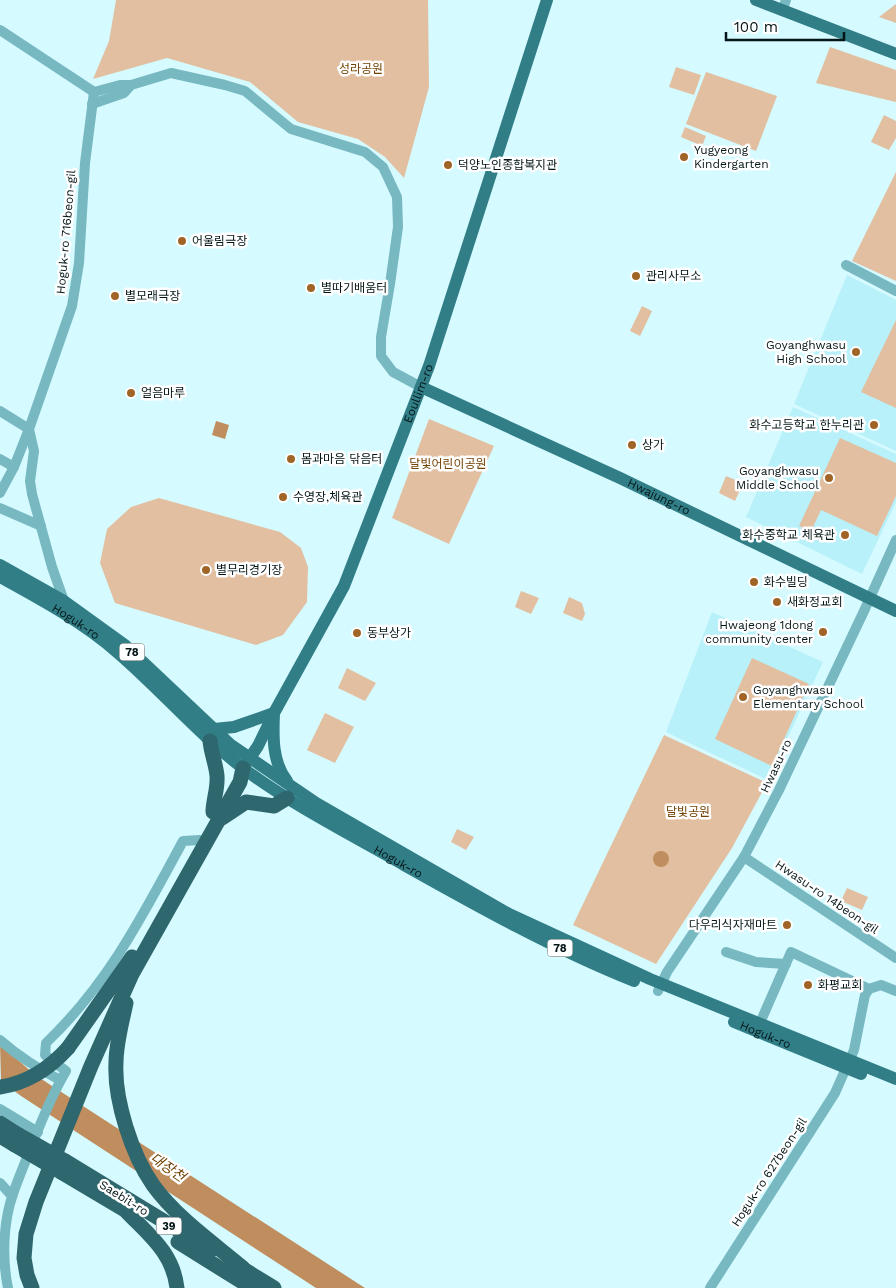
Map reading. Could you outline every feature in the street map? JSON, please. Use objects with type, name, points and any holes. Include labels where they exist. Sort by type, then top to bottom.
[{"type":"highway","points":[[212,735],[211,753],[217,774],[218,788],[214,801],[217,815]]},
{"type":"highway","points":[[0,1087],[26,1081],[42,1072],[68,1048],[130,961],[200,840],[240,782],[246,763]]},
{"type":"highway","points":[[87,1065],[132,974],[217,815],[246,802],[274,806],[289,792]]},
{"type":"highway","points":[[32,1288],[24,1258],[26,1234],[36,1202],[59,1157],[87,1065],[147,930]]},
{"type":"highway","points":[[132,974],[120,1029],[116,1063],[123,1117],[133,1146],[153,1185],[179,1214],[243,1268]]},
{"type":"highway","name":"Saebit-ro","points":[[0,1123],[17,1140]]},
{"type":"highway","name":"Saebit-ro","points":[[0,1136],[17,1140],[59,1157],[274,1288]]},
{"type":"highway","points":[[25,1288],[20,1275],[18,1255],[21,1233],[30,1201],[59,1157]]},
{"type":"highway","name":"Saebit-ro","points":[[59,1157],[127,1212],[252,1288]]},
{"type":"highway","points":[[127,1212],[163,1250],[174,1270],[177,1288]]},
{"type":"main road","name":"Eoullim-ro","points":[[246,763],[258,746],[274,713],[344,586],[421,388],[547,0]]},
{"type":"main road","points":[[756,0],[784,5],[896,54]]},
{"type":"main road","name":"Hwajung-ro","points":[[421,388],[620,478],[896,611]]},
{"type":"main road","name":"Hoguk-ro","points":[[0,565],[64,601],[125,645],[212,735]]},
{"type":"main road","name":"Hoguk-ro","points":[[0,577],[55,607],[117,652],[246,763],[289,792],[505,921],[617,974],[660,987],[760,1023],[896,1088]]},
{"type":"main road","points":[[212,735],[274,713],[274,745],[277,762],[289,792]]},
{"type":"main road","name":"Hoguk-ro","points":[[660,987],[848,1064],[896,1079]]},
{"type":"street","points":[[0,30],[94,92],[120,85],[131,85],[171,73],[245,91],[291,129],[364,152],[383,167],[398,197],[398,227],[381,337],[382,356],[393,372],[421,388]]},
{"type":"street","points":[[92,104],[124,92],[131,85]]},
{"type":"street","name":"Hoguk-ro 716beon-gil","points":[[0,493],[14,467],[29,429],[72,306],[78,263],[85,163],[94,92]]},
{"type":"street","points":[[846,265],[896,291]]},
{"type":"street","points":[[0,411],[29,429],[34,452],[30,480],[32,494],[52,567],[64,601]]},
{"type":"street","points":[[0,459],[14,467]]},
{"type":"street","points":[[0,508],[41,526]]},
{"type":"street","name":"Hwasu-ro","points":[[660,987],[667,972],[744,858],[779,790],[896,540]]},
{"type":"street","points":[[8,1288],[4,1271],[5,1238],[12,1196],[42,1121],[59,1082],[66,1071],[45,1055],[46,1043],[65,1026],[116,961],[183,841],[200,840]]},
{"type":"street","name":"Hwasu-ro 14beon-gil","points":[[744,858],[896,958]]},
{"type":"street","points":[[726,952],[756,962],[786,964],[791,952],[869,989]]},
{"type":"street","name":"Hoguk-ro","points":[[760,1023],[786,964]]},
{"type":"street","points":[[848,1064],[854,1050],[865,995],[869,989],[881,985],[896,991]]},
{"type":"street","points":[[0,1040],[16,1054],[59,1082]]},
{"type":"street","name":"Hoguk-ro 627beon-gil","points":[[710,1288],[835,1093],[848,1064]]},
{"type":"street","points":[[0,1109],[38,1132]]},
{"type":"street","points":[[0,1183],[12,1196]]},
{"type":"shaded area","name":"Goyanghwasu High School","points":[[847,275],[896,300],[896,451],[794,404]]},
{"type":"shaded area","name":"Goyanghwasu Middle School","points":[[793,407],[896,454],[896,502],[862,574],[746,517]]},
{"type":"shaded area","name":"Goyanghwasu Elementary School","points":[[712,612],[823,662],[768,780],[666,732]]},
{"type":"green space","name":"성라공원","points":[[116,0],[428,0],[429,87],[404,178],[385,157],[358,139],[298,122],[250,82],[167,58],[93,79],[109,41]]},
{"type":"green space","points":[[896,4],[896,23],[879,17]]},
{"type":"green space","points":[[830,47],[896,70],[896,102],[816,83]]},
{"type":"green space","points":[[676,67],[701,75],[694,95],[669,87]]},
{"type":"green space","points":[[706,72],[777,96],[756,151],[686,124]]},
{"type":"green space","points":[[884,115],[896,121],[896,138],[889,150],[871,142]]},
{"type":"green space","points":[[685,127],[706,136],[702,146],[681,137]]},
{"type":"green space","points":[[896,172],[896,281],[852,261]]},
{"type":"green space","points":[[642,306],[652,311],[640,336],[630,331]]},
{"type":"green space","points":[[896,320],[896,408],[861,392]]},
{"type":"green space","name":"달빛어린이공원","points":[[429,419],[494,446],[449,544],[392,518]]},
{"type":"green space","points":[[840,438],[896,463],[896,496],[877,536],[821,510],[811,531],[799,526]]},
{"type":"green space","points":[[726,476],[743,483],[735,501],[719,493]]},
{"type":"green space","points":[[159,498],[280,532],[301,548],[308,567],[307,602],[283,635],[256,645],[115,603],[100,563],[107,529],[131,507]]},
{"type":"green space","points":[[521,591],[539,598],[531,614],[515,607]]},
{"type":"green space","points":[[569,597],[582,603],[585,614],[582,621],[563,613]]},
{"type":"green space","points":[[752,658],[809,684],[772,766],[715,739]]},
{"type":"green space","points":[[347,668],[376,683],[365,701],[338,688]]},
{"type":"green space","points":[[325,713],[354,727],[335,763],[307,750]]},
{"type":"green space","name":"달빛공원","points":[[664,735],[767,783],[732,848],[656,964],[573,925]]},
{"type":"green space","points":[[457,829],[474,837],[466,850],[451,842]]},
{"type":"green space","points":[[847,888],[868,897],[862,910],[841,901]]},
{"type":"water","points":[[216,421],[229,425],[225,439],[212,435]]},
{"type":"water","points":[[658,851],[664,851],[669,856],[667,865],[658,867],[653,862],[653,856]]},
{"type":"water","name":"대장천","points":[[0,1044],[34,1074],[365,1288],[316,1288],[21,1096],[1,1081]]},
{"type":"place","name":"Yugyeong Kindergarten","points":[[684,157]]},
{"type":"place","name":"덕양노인종합복지관","points":[[448,165]]},
{"type":"place","name":"어울림극장","points":[[182,241]]},
{"type":"place","name":"관리사무소","points":[[636,276]]},
{"type":"place","name":"별따기배움터","points":[[311,288]]},
{"type":"place","name":"별모래극장","points":[[115,296]]},
{"type":"place","name":"Goyanghwasu High School","points":[[856,352]]},
{"type":"place","name":"얼음마루","points":[[131,393]]},
{"type":"place","name":"화수고등학교 한누리관","points":[[874,425]]},
{"type":"place","name":"상가","points":[[632,445]]},
{"type":"place","name":"몸과마음 닦음터","points":[[291,459]]},
{"type":"place","name":"Goyanghwasu Middle School","points":[[829,478]]},
{"type":"place","name":"수영장,체육관","points":[[283,497]]},
{"type":"place","name":"화수중학교 체육관","points":[[845,535]]},
{"type":"place","name":"별무리경기장","points":[[206,570]]},
{"type":"place","name":"화수빌딩","points":[[754,582]]},
{"type":"place","name":"새화정교회","points":[[777,602]]},
{"type":"place","name":"Hwajeong 1dong community center","points":[[823,632]]},
{"type":"place","name":"동부상가","points":[[357,633]]},
{"type":"place","name":"Goyanghwasu Elementary School","points":[[743,697]]},
{"type":"place","name":"다우리식자재마트","points":[[787,925]]},
{"type":"place","name":"화평교회","points":[[808,985]]}]
